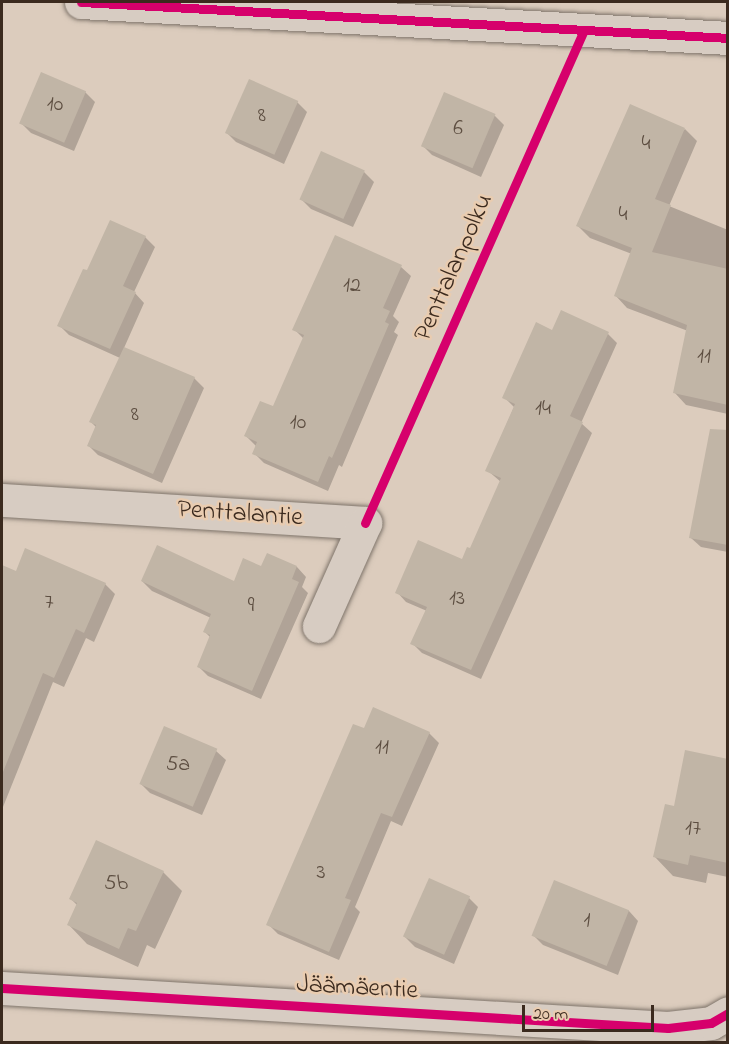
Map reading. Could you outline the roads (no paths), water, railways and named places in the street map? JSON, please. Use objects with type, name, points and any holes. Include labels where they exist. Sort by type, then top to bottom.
[{"type":"street","points":[[81,2],[728,38]]},
{"type":"street","name":"Penttalantie","points":[[2,500],[365,523],[319,626]]},
{"type":"street","name":"Jäämäentie","points":[[2,988],[668,1028],[719,1018]]}]
